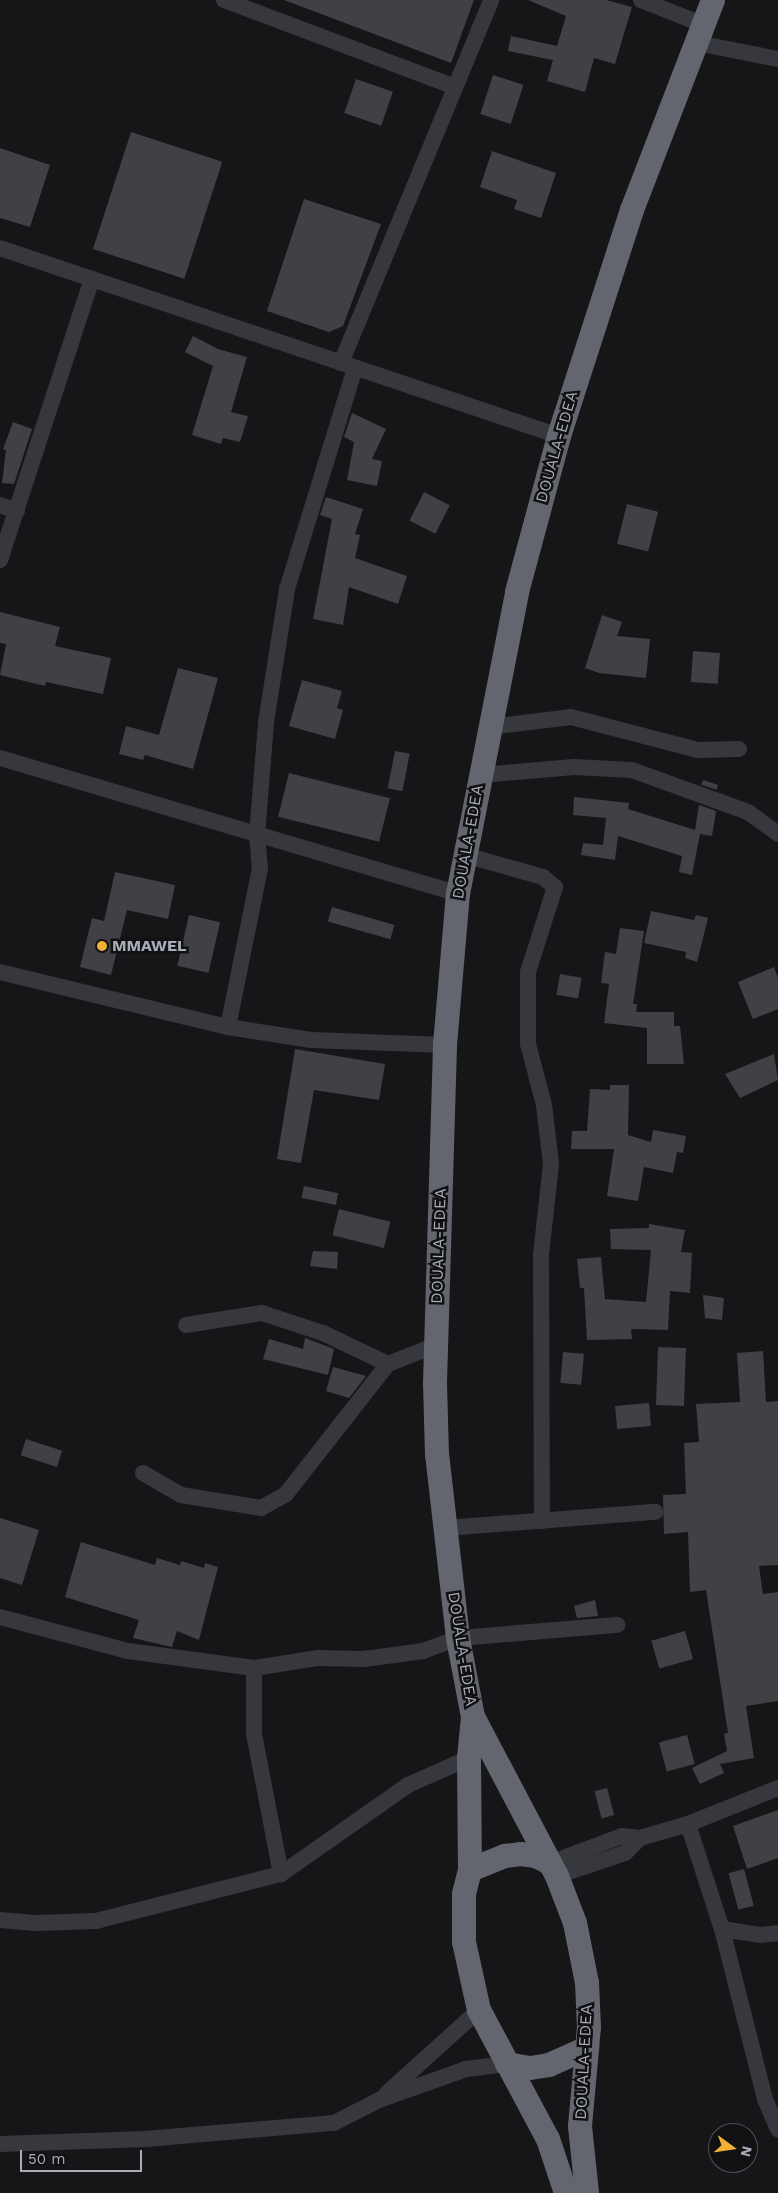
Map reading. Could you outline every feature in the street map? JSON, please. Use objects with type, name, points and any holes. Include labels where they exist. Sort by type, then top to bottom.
[{"type":"highway","name":"DOUALA-EDEA","points":[[566,2193],[548,2139],[479,2010],[464,1942],[464,1894],[470,1870],[469,1758],[473,1717],[458,1638],[437,1455],[436,1345],[445,1045],[458,894],[517,592],[559,436],[632,210],[712,0]]},
{"type":"highway","name":"DOUALA-EDEA","points":[[473,1717],[553,1870],[575,1923],[587,1983],[587,2048],[580,2126],[587,2193]]},
{"type":"highway","points":[[470,1870],[504,1856],[521,1854],[536,1856],[553,1870]]},
{"type":"highway","points":[[507,2064],[530,2068],[549,2065],[587,2048]]},
{"type":"street","points":[[224,0],[455,88]]},
{"type":"street","points":[[228,1027],[260,869],[256,835],[266,722],[287,589],[348,365],[491,0]]},
{"type":"street","points":[[641,0],[699,34],[778,59]]},
{"type":"street","points":[[0,248],[559,436]]},
{"type":"street","points":[[0,560],[92,279]]},
{"type":"street","points":[[0,505],[17,510]]},
{"type":"street","points":[[490,727],[571,717],[698,750],[739,749]]},
{"type":"street","points":[[0,758],[458,894]]},
{"type":"street","points":[[480,775],[574,767],[632,770],[748,812],[778,834]]},
{"type":"street","points":[[465,855],[543,877],[555,887],[528,972],[528,1044],[544,1105],[551,1164],[541,1256],[542,1521]]},
{"type":"street","points":[[0,972],[228,1027],[311,1040],[445,1045]]},
{"type":"street","points":[[186,1325],[262,1313],[323,1334],[388,1364]]},
{"type":"street","points":[[143,1473],[181,1495],[262,1508],[286,1494],[388,1364],[436,1345]]},
{"type":"street","points":[[445,1528],[655,1512]]},
{"type":"street","points":[[0,1617],[128,1651],[254,1668],[318,1658],[364,1659],[423,1651],[458,1638],[617,1626]]},
{"type":"street","points":[[254,1668],[254,1734],[281,1874]]},
{"type":"street","points":[[0,1920],[38,1924],[96,1921],[281,1874],[408,1785],[469,1758]]},
{"type":"street","points":[[553,1870],[622,1836],[640,1838],[688,1824],[778,1788]]},
{"type":"street","points":[[688,1824],[722,1929],[765,2099],[778,2129]]},
{"type":"street","points":[[722,1929],[760,1935],[778,1933]]},
{"type":"street","points":[[379,2100],[479,2010]]},
{"type":"street","points":[[0,2144],[146,2138],[334,2123],[379,2100],[466,2069],[507,2064]]},
{"type":"building","points":[[284,0],[474,0],[451,63]]},
{"type":"building","points":[[528,0],[606,0],[632,7],[615,64],[594,58],[585,92],[547,81],[553,60],[508,51],[511,36],[557,46],[566,16]]},
{"type":"building","points":[[493,75],[523,85],[511,124],[480,114]]},
{"type":"building","points":[[356,79],[393,92],[381,126],[344,113]]},
{"type":"building","points":[[131,132],[222,162],[184,279],[93,249]]},
{"type":"building","points":[[0,148],[50,165],[30,227],[0,218]]},
{"type":"building","points":[[492,151],[556,173],[541,218],[514,209],[517,200],[480,187]]},
{"type":"building","points":[[304,199],[381,224],[343,326],[329,332],[267,311]]},
{"type":"building","points":[[193,336],[218,349],[247,357],[231,412],[248,416],[240,442],[223,438],[221,444],[192,435],[213,366],[185,352]]},
{"type":"building","points":[[352,413],[386,429],[372,459],[382,461],[377,486],[347,480],[354,442],[344,437]]},
{"type":"building","points":[[13,422],[32,429],[14,484],[2,483],[6,450],[3,449]]},
{"type":"building","points":[[424,492],[450,505],[435,534],[409,521]]},
{"type":"building","points":[[326,497],[363,509],[355,534],[360,535],[355,558],[407,576],[398,604],[349,587],[343,625],[313,619],[332,519],[320,515]]},
{"type":"building","points":[[627,504],[658,512],[648,552],[617,544]]},
{"type":"building","points":[[0,612],[60,627],[55,646],[111,658],[103,694],[46,682],[45,686],[0,675],[6,644],[0,643]]},
{"type":"building","points":[[602,615],[622,622],[617,636],[650,639],[646,678],[599,673],[585,668]]},
{"type":"building","points":[[693,651],[720,653],[718,684],[691,682]]},
{"type":"building","points":[[178,668],[218,678],[193,769],[145,755],[143,760],[119,754],[126,726],[159,735]]},
{"type":"building","points":[[302,680],[342,691],[337,708],[343,710],[335,739],[289,726]]},
{"type":"building","points":[[395,751],[410,754],[402,791],[388,788]]},
{"type":"building","points":[[289,773],[390,798],[379,842],[278,817]]},
{"type":"building","points":[[703,780],[718,785],[717,790],[701,785]]},
{"type":"building","points":[[574,797],[629,803],[628,809],[695,830],[699,805],[716,811],[712,836],[700,834],[692,875],[679,872],[682,856],[618,836],[615,860],[581,855],[583,843],[603,845],[606,818],[573,815]]},
{"type":"building","points":[[115,872],[175,885],[168,919],[127,910],[111,975],[80,967],[92,918],[104,921]]},
{"type":"building","points":[[332,907],[394,925],[390,939],[328,921]]},
{"type":"building","points":[[651,911],[694,920],[696,915],[708,918],[697,962],[685,958],[686,952],[644,943]]},
{"type":"building","points":[[189,915],[220,922],[208,973],[177,966]]},
{"type":"building","points":[[620,928],[644,931],[633,1004],[637,1004],[636,1012],[674,1012],[674,1026],[680,1026],[684,1064],[647,1064],[647,1028],[604,1023],[609,984],[601,983],[605,952],[616,954]]},
{"type":"building","points":[[774,967],[778,978],[778,1009],[753,1019],[738,982]]},
{"type":"building","points":[[560,974],[582,978],[578,999],[556,995]]},
{"type":"building","points":[[295,1049],[385,1064],[379,1100],[314,1090],[301,1163],[277,1159]]},
{"type":"building","points":[[774,1054],[778,1080],[740,1098],[725,1074]]},
{"type":"building","points":[[610,1085],[629,1085],[628,1135],[651,1142],[653,1130],[686,1136],[683,1153],[677,1152],[673,1173],[644,1167],[638,1201],[607,1196],[614,1149],[571,1149],[572,1131],[587,1131],[590,1089],[610,1090]]},
{"type":"building","points":[[304,1186],[338,1193],[336,1205],[302,1198]]},
{"type":"building","points":[[339,1209],[390,1222],[384,1248],[332,1235]]},
{"type":"building","points":[[649,1224],[685,1230],[681,1252],[692,1253],[690,1293],[670,1291],[668,1330],[631,1329],[632,1339],[587,1340],[584,1288],[580,1288],[577,1259],[601,1257],[605,1299],[646,1302],[651,1250],[611,1249],[610,1229],[649,1228]]},
{"type":"building","points":[[313,1251],[338,1252],[337,1269],[310,1266]]},
{"type":"building","points":[[703,1295],[724,1298],[722,1320],[705,1318]]},
{"type":"building","points":[[305,1338],[334,1349],[328,1375],[263,1359],[269,1339],[303,1349]]},
{"type":"building","points":[[658,1347],[686,1348],[684,1406],[656,1405]]},
{"type":"building","points":[[763,1351],[766,1402],[778,1401],[778,1565],[759,1566],[763,1594],[778,1592],[778,1701],[746,1706],[754,1758],[720,1764],[724,1773],[700,1784],[692,1768],[727,1751],[724,1734],[728,1733],[706,1590],[690,1592],[688,1532],[664,1534],[663,1495],[686,1494],[684,1443],[699,1442],[696,1404],[740,1402],[737,1353]]},
{"type":"building","points":[[563,1352],[584,1354],[581,1385],[560,1383]]},
{"type":"building","points":[[333,1367],[366,1376],[349,1398],[326,1391]]},
{"type":"building","points":[[649,1403],[651,1426],[617,1429],[615,1406]]},
{"type":"building","points":[[26,1439],[62,1451],[57,1467],[21,1455]]},
{"type":"building","points":[[0,1518],[39,1530],[22,1585],[0,1578]]},
{"type":"building","points":[[81,1542],[155,1565],[157,1558],[180,1565],[181,1561],[204,1568],[205,1563],[218,1567],[199,1640],[177,1631],[172,1647],[133,1638],[139,1620],[65,1597]]},
{"type":"building","points":[[595,1600],[598,1616],[577,1618],[574,1606]]},
{"type":"building","points":[[685,1631],[693,1659],[659,1669],[651,1641]]},
{"type":"building","points":[[687,1735],[695,1764],[667,1771],[659,1743]]},
{"type":"building","points":[[607,1788],[614,1815],[602,1818],[594,1791]]},
{"type":"building","points":[[778,1810],[778,1858],[747,1869],[733,1826]]},
{"type":"building","points":[[744,1869],[754,1906],[738,1910],[729,1873]]},
{"type":"place","name":"MMAWEL","points":[[102,946]]}]
